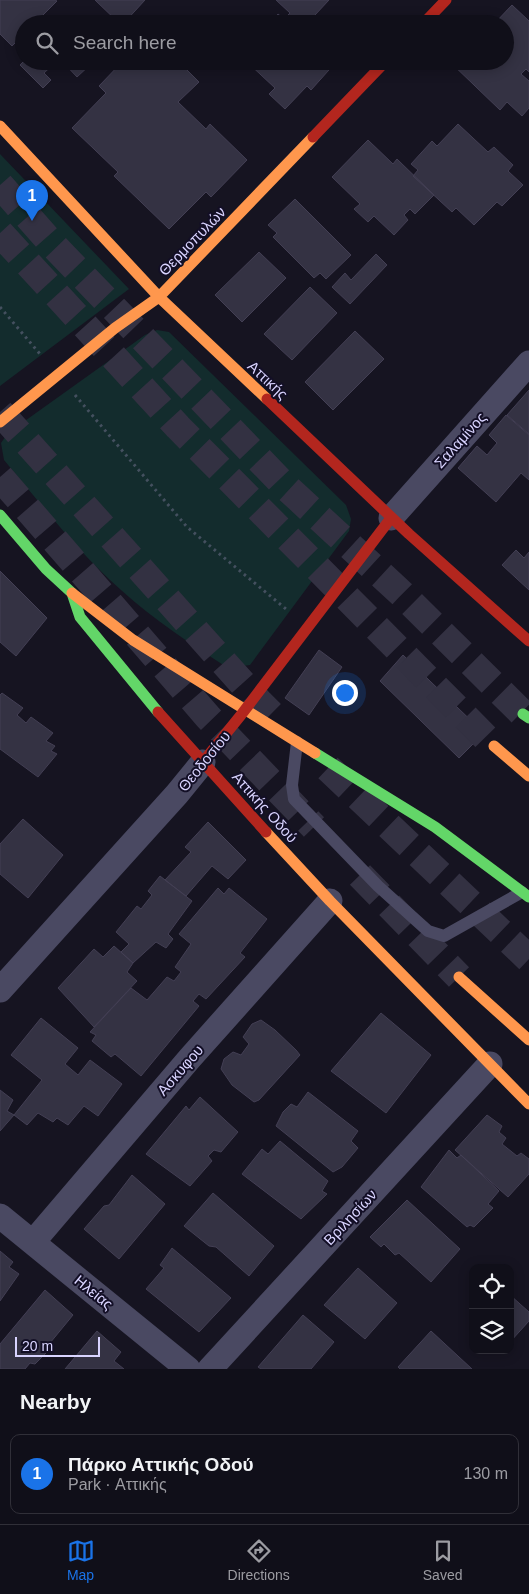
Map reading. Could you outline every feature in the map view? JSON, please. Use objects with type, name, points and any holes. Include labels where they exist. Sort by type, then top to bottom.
[{"type":"main road","points":[[432,15],[446,0]]},
{"type":"main road","name":"Θερμοπυλών","points":[[0,422],[115,328],[159,298],[377,70]]},
{"type":"main road","name":"Αττικής","points":[[0,126],[159,298],[391,518],[529,641]]},
{"type":"main road","name":"Αττικής Οδού","points":[[0,515],[46,569],[72,593],[80,617],[172,729],[330,901],[529,1104]]},
{"type":"main road","name":"Θεοδοσίου","points":[[204,762],[391,518]]},
{"type":"main road","points":[[72,593],[133,640],[435,827],[525,894]]},
{"type":"main road","points":[[494,746],[529,776]]},
{"type":"main road","points":[[459,977],[529,1040]]},
{"type":"street","name":"Σαλαμίνος","points":[[391,518],[529,363]]},
{"type":"street","name":"Θεοδοσίου","points":[[0,990],[204,762]]},
{"type":"street","name":"Ασκυφου","points":[[33,1242],[190,1058],[330,901]]},
{"type":"street","name":"Βριλησίων","points":[[210,1369],[490,1064]]},
{"type":"street","name":"Ηλείας","points":[[0,1216],[188,1369]]},
{"type":"lane","points":[[297,742],[292,785],[294,799],[378,886],[428,931],[444,936],[525,894]]},
{"type":"path","points":[[0,307],[187,527],[308,627]]},
{"type":"green space","points":[[0,154],[129,289],[0,386]]},
{"type":"green space","points":[[157,330],[169,332],[346,505],[351,519],[349,531],[250,665],[228,668],[173,631],[134,601],[74,543],[4,460],[1,443],[8,433],[145,335]]},
{"type":"building","points":[[0,0],[57,1],[43,15],[15,15],[15,43],[12,46],[0,34]]},
{"type":"building","points":[[95,0],[145,0],[131,15],[111,15]]},
{"type":"building","points":[[276,0],[329,0],[315,15],[288,15],[290,13]]},
{"type":"building","points":[[512,5],[529,21],[529,72],[526,69],[521,74],[529,81],[529,108],[522,116],[507,102],[500,110],[458,70],[514,70],[514,15],[503,15]]},
{"type":"building","points":[[25,70],[47,70],[44,73],[51,80],[43,88]]},
{"type":"building","points":[[70,70],[85,70],[77,77]]},
{"type":"building","points":[[114,70],[187,70],[199,82],[178,102],[206,129],[210,124],[247,160],[211,197],[206,192],[169,229],[114,176],[118,172],[72,128],[106,93],[99,86]]},
{"type":"building","points":[[256,70],[329,70],[311,90],[307,86],[285,109],[269,94],[275,88]]},
{"type":"building","points":[[458,124],[488,152],[494,147],[513,165],[508,171],[523,185],[502,206],[497,202],[474,225],[456,208],[452,212],[413,176],[418,170],[411,164],[432,141],[437,146]]},
{"type":"building","points":[[368,140],[393,164],[397,159],[434,195],[415,214],[410,209],[404,215],[408,220],[394,235],[374,216],[368,222],[354,209],[360,204],[332,177]]},
{"type":"building","points":[[295,199],[351,255],[326,279],[320,273],[314,278],[273,237],[277,233],[268,225]]},
{"type":"building","points":[[259,252],[286,278],[242,322],[215,295]]},
{"type":"building","points":[[376,254],[387,265],[350,304],[332,287],[345,273],[351,280]]},
{"type":"building","points":[[310,287],[337,313],[292,360],[264,334]]},
{"type":"building","points":[[355,331],[384,359],[333,410],[305,382]]},
{"type":"building","points":[[529,390],[529,434],[507,415]]},
{"type":"building","points":[[506,415],[529,435],[529,480],[521,473],[496,502],[458,468],[477,446],[487,455],[497,443],[489,435]]},
{"type":"building","points":[[516,550],[524,558],[529,552],[529,590],[502,565]]},
{"type":"building","points":[[0,571],[47,618],[16,656],[0,642]]},
{"type":"building","points":[[319,650],[342,667],[309,715],[285,698]]},
{"type":"building","points":[[403,655],[484,733],[459,758],[380,681]]},
{"type":"building","points":[[2,693],[23,708],[17,715],[26,723],[31,717],[53,733],[46,741],[55,746],[51,751],[57,754],[38,777],[0,749],[0,695]]},
{"type":"building","points":[[23,819],[63,855],[28,898],[0,874],[0,844]]},
{"type":"building","points":[[208,822],[246,860],[228,879],[212,866],[186,896],[165,880],[191,852],[185,847]]},
{"type":"building","points":[[160,876],[192,901],[168,934],[173,939],[166,948],[156,942],[133,963],[121,952],[129,944],[116,932],[137,906],[141,909],[152,895],[148,891]]},
{"type":"building","points":[[218,888],[224,894],[229,888],[267,919],[240,953],[245,957],[206,999],[199,994],[193,1001],[199,1006],[141,1076],[115,1054],[111,1057],[92,1041],[96,1035],[90,1032],[131,988],[147,1000],[167,977],[174,981],[181,972],[175,967],[191,944],[179,934]]},
{"type":"building","points":[[114,946],[133,963],[127,972],[137,981],[94,1027],[58,988],[94,949],[103,957]]},
{"type":"building","points":[[381,1013],[431,1055],[386,1113],[331,1071]]},
{"type":"building","points":[[41,1018],[78,1048],[65,1064],[78,1075],[90,1060],[122,1084],[98,1116],[84,1106],[68,1125],[57,1118],[53,1122],[38,1113],[27,1125],[14,1115],[42,1080],[11,1055]]},
{"type":"building","points":[[261,1020],[275,1030],[300,1055],[259,1100],[254,1102],[232,1085],[221,1069],[224,1059],[233,1052],[241,1055],[249,1044],[243,1037],[252,1024]]},
{"type":"building","points":[[0,1090],[13,1100],[7,1111],[14,1115],[0,1131]]},
{"type":"building","points":[[308,1092],[358,1131],[351,1141],[358,1148],[342,1167],[333,1172],[276,1126],[283,1112],[291,1104],[297,1107]]},
{"type":"building","points":[[200,1097],[238,1132],[221,1152],[214,1150],[208,1156],[212,1161],[190,1186],[146,1154],[186,1106],[189,1110]]},
{"type":"building","points":[[487,1115],[502,1126],[499,1132],[506,1138],[502,1144],[517,1156],[521,1153],[529,1159],[529,1174],[508,1197],[455,1150]]},
{"type":"building","points":[[280,1141],[328,1181],[322,1191],[327,1194],[301,1219],[242,1174],[262,1149],[268,1154]]},
{"type":"building","points":[[449,1150],[457,1158],[461,1155],[499,1191],[488,1204],[493,1208],[474,1227],[470,1225],[467,1227],[421,1187]]},
{"type":"building","points":[[132,1175],[165,1204],[119,1259],[84,1229],[104,1206],[109,1205]]},
{"type":"building","points":[[213,1193],[274,1246],[249,1276],[216,1247],[209,1246],[184,1226]]},
{"type":"building","points":[[407,1200],[460,1249],[431,1282],[399,1253],[395,1255],[384,1244],[381,1247],[370,1237]]},
{"type":"building","points":[[172,1248],[231,1298],[199,1332],[146,1289],[164,1268],[160,1265]]},
{"type":"building","points":[[0,1251],[13,1262],[9,1267],[19,1274],[0,1301]]},
{"type":"building","points":[[358,1268],[397,1303],[365,1339],[324,1305]]},
{"type":"building","points":[[45,1290],[73,1315],[50,1343],[51,1348],[35,1364],[30,1363],[25,1369],[0,1369],[0,1344]]},
{"type":"building","points":[[514,1299],[529,1312],[529,1321],[514,1338]]},
{"type":"building","points":[[303,1315],[334,1342],[311,1369],[261,1369],[258,1367]]},
{"type":"building","points":[[97,1331],[121,1352],[114,1361],[124,1369],[65,1369]]},
{"type":"building","points":[[431,1331],[472,1369],[400,1369],[398,1367]]},
{"type":"tunnel","points":[[0,185],[54,246],[283,484],[402,594],[523,714]]},
{"type":"tunnel","points":[[0,233],[178,427],[494,746]]},
{"type":"tunnel","points":[[0,412],[271,714]]},
{"type":"tunnel","points":[[0,477],[208,717],[314,827]]},
{"type":"tunnel","points":[[328,768],[529,959]]},
{"type":"tunnel","points":[[360,875],[459,977]]},
{"type":"traffic: fast","points":[[0,515],[46,569],[72,593],[80,617],[158,712]]},
{"type":"traffic: fast","points":[[523,714],[529,718]]},
{"type":"traffic: fast","points":[[315,753],[435,827],[529,897]]},
{"type":"traffic: slow","points":[[0,126],[159,297],[267,399]]},
{"type":"traffic: slow","points":[[0,422],[115,328],[159,297],[313,137]]},
{"type":"traffic: slow","points":[[72,593],[133,640],[315,753]]},
{"type":"traffic: slow","points":[[494,746],[529,776]]},
{"type":"traffic: slow","points":[[266,832],[330,901],[529,1104]]},
{"type":"traffic: slow","points":[[459,977],[529,1040]]},
{"type":"traffic: jam","points":[[432,15],[446,0]]},
{"type":"traffic: jam","points":[[313,137],[377,70]]},
{"type":"traffic: jam","points":[[267,399],[409,534],[529,641]]},
{"type":"traffic: jam","points":[[203,762],[391,518]]},
{"type":"traffic: jam","points":[[158,712],[266,832]]},
{"type":"place","name":"Πάρκο Αττικής Οδού","points":[[32,221]]}]
